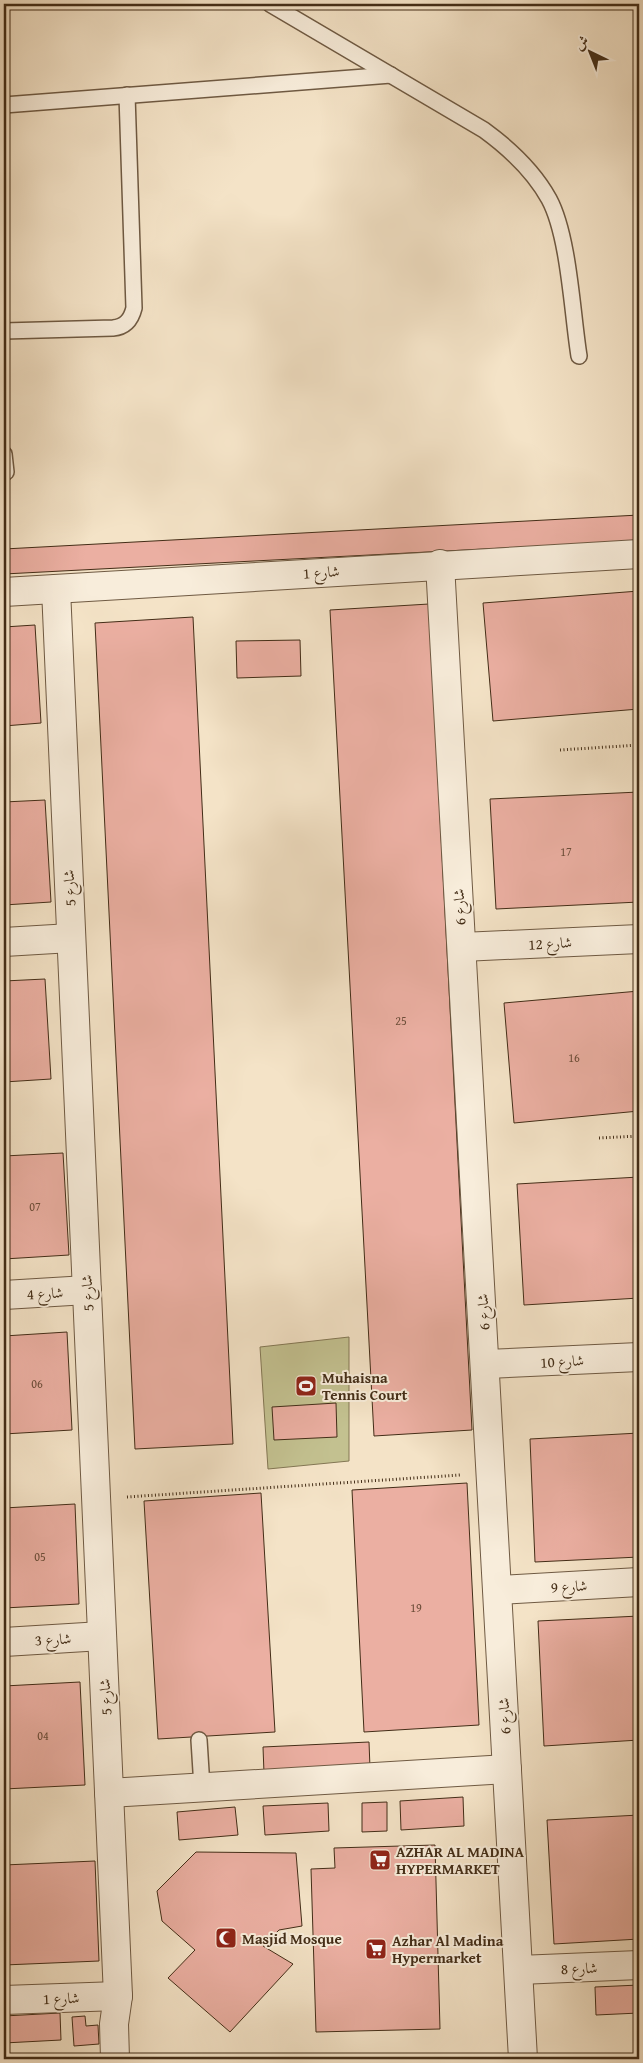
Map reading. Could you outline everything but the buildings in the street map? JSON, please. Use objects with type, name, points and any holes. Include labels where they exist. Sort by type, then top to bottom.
[{"type":"street","name":"شارع 1","points":[[4,592],[440,564],[639,554]]},
{"type":"street","name":"شارع 6","points":[[440,564],[486,1364],[507,1769],[520,1970],[523,2059]]},
{"type":"street","name":"شارع 5","points":[[56,589],[118,1996],[114,2024],[115,2059]]},
{"type":"street","points":[[4,942],[71,938]]},
{"type":"street","name":"شارع 12","points":[[462,946],[639,939]]},
{"type":"street","name":"شارع 4","points":[[4,1295],[86,1290]]},
{"type":"street","name":"شارع 10","points":[[486,1364],[639,1357]]},
{"type":"street","name":"شارع 9","points":[[498,1590],[639,1582]]},
{"type":"street","name":"شارع 3","points":[[4,1642],[102,1636]]},
{"type":"street","points":[[109,1793],[507,1769]]},
{"type":"street","name":"شارع 8","points":[[520,1970],[639,1965]]},
{"type":"street","name":"شارع 1","points":[[4,2000],[118,1996]]},
{"type":"street","name":"شارع 5","points":[[118,1996],[131,2024],[133,2059]]},
{"type":"lane","points":[[270,4],[484,130],[510,149],[531,172],[549,199],[560,229],[579,356]]},
{"type":"lane","points":[[4,104],[391,75]]},
{"type":"lane","points":[[4,331],[113,328],[121,327],[132,316],[134,308],[127,95]]},
{"type":"lane","points":[[4,454],[6,472]]},
{"type":"lane","points":[[199,1740],[202,1787]]},
{"type":"path","points":[[560,750],[639,745]]},
{"type":"path","points":[[599,1138],[639,1136]]},
{"type":"path","points":[[96,1499],[492,1473]]},
{"type":"path","points":[[634,1771],[639,1771]]},
{"type":"shaded area","name":"Muhaisna Tennis Court","points":[[349,1337],[349,1461],[268,1469],[260,1347]]},
{"type":"place","name":"Muhaisna Tennis Court","points":[[306,1386]]},
{"type":"place","name":"AZHAR AL MADINA HYPERMARKET","points":[[380,1860]]},
{"type":"place","name":"Masjid Mosque","points":[[226,1938]]},
{"type":"place","name":"Azhar Al Madina Hypermarket","points":[[376,1949]]}]
